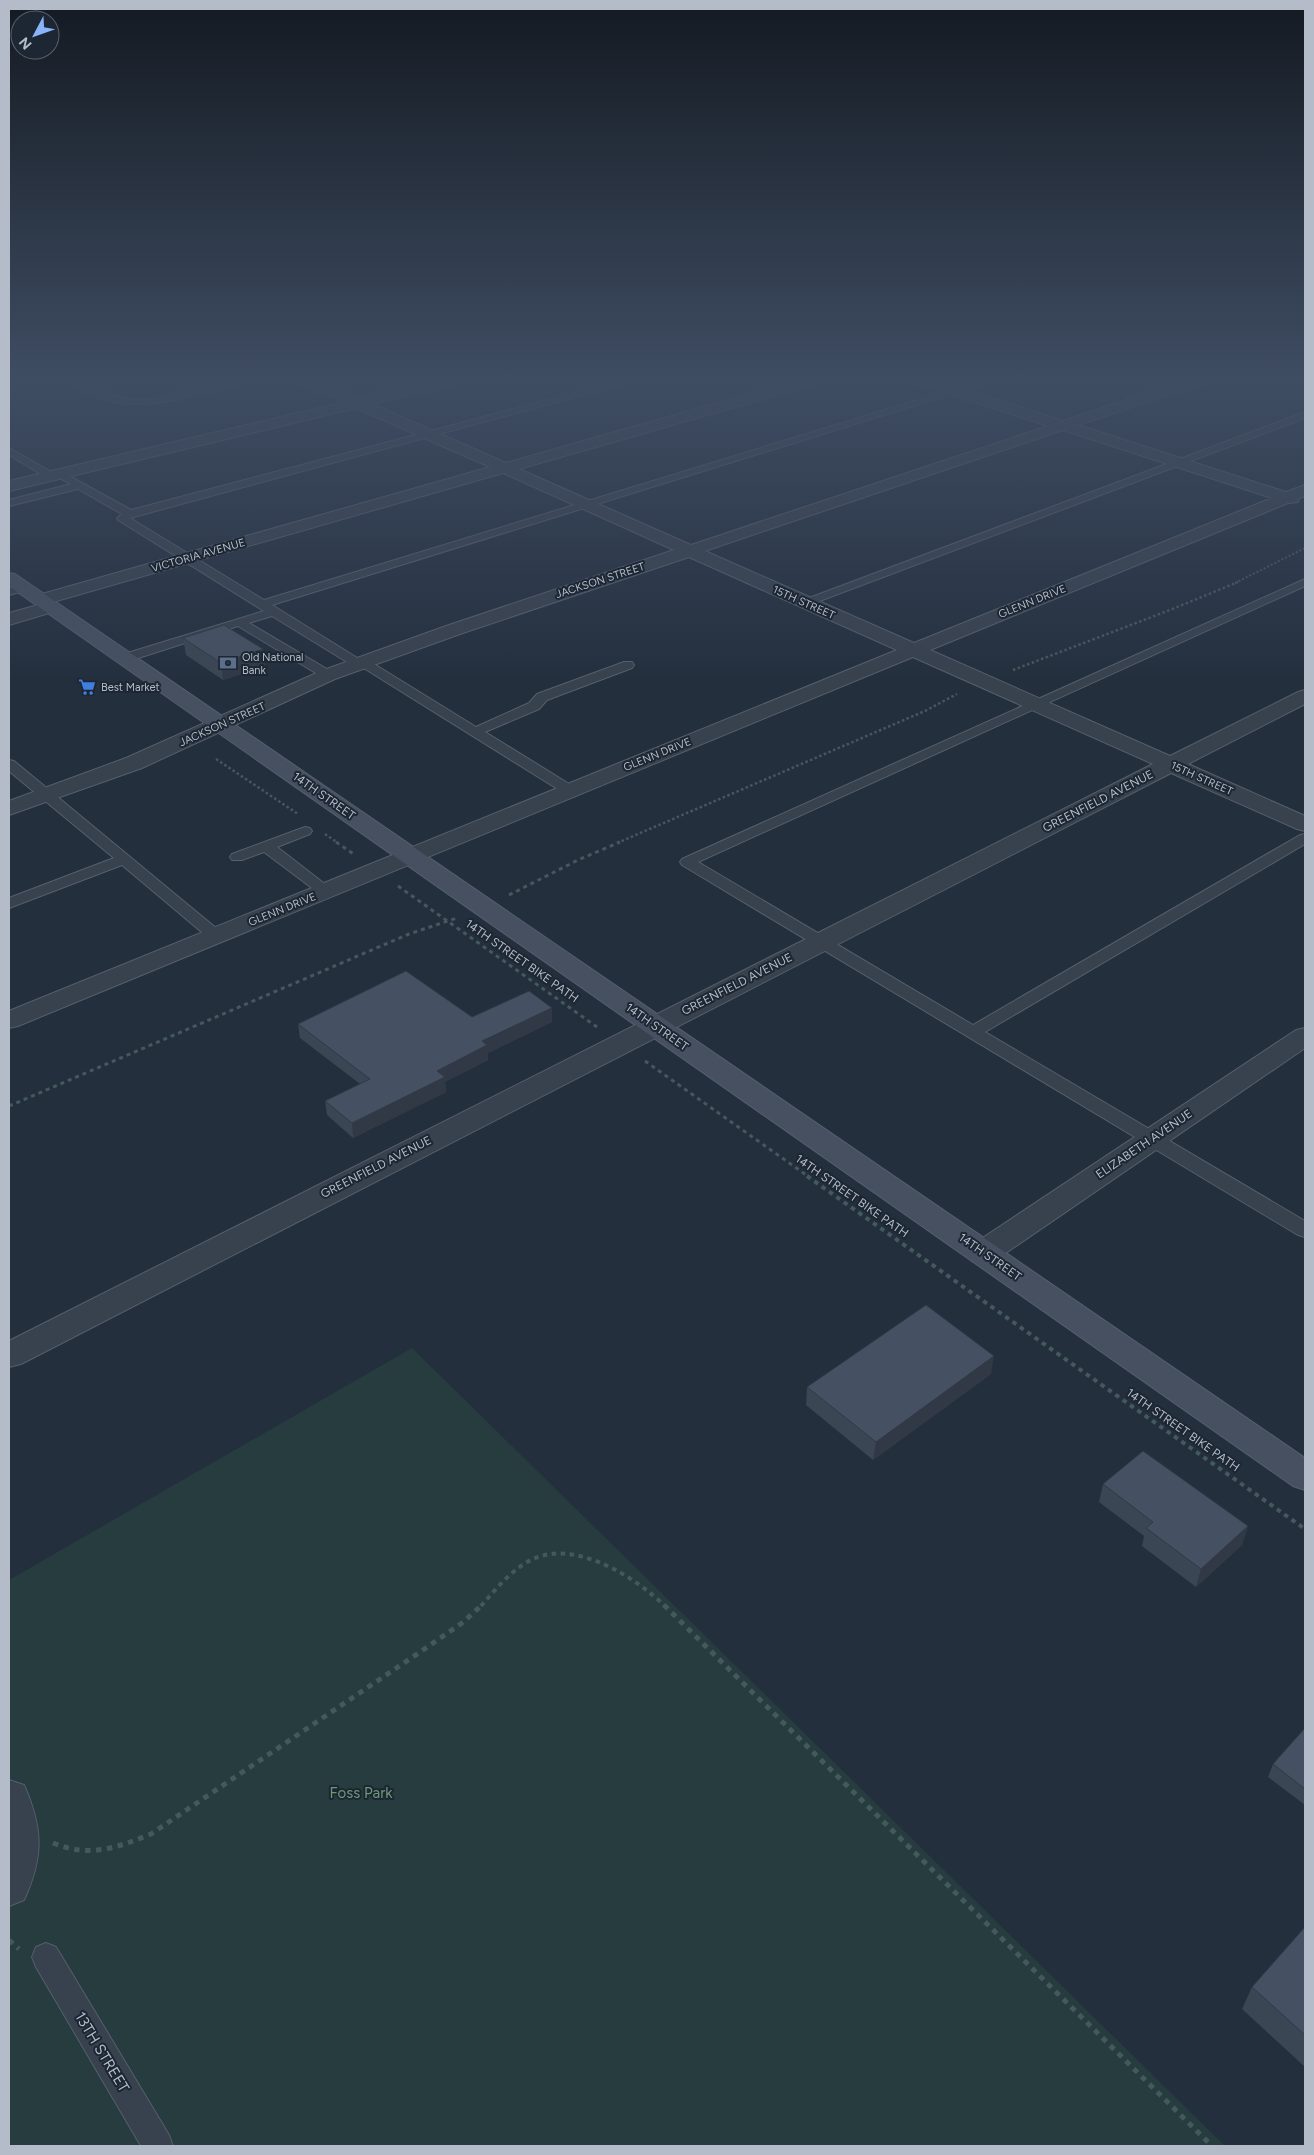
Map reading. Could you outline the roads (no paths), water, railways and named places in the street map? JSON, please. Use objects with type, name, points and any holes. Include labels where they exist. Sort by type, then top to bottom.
[{"type":"street","points":[[9,486],[36,480]]},
{"type":"street","name":"VICTORIA AVENUE","points":[[9,619],[46,604],[186,558],[462,480]]},
{"type":"street","name":"15TH STREET","points":[[529,480],[1305,824]]},
{"type":"street","name":"JACKSON STREET","points":[[9,808],[143,759],[328,675],[360,663],[902,480]]},
{"type":"street","points":[[1231,480],[1305,503]]},
{"type":"street","name":"GLENN DRIVE","points":[[9,1020],[1305,490]]},
{"type":"street","name":"14TH STREET","points":[[14,586],[46,604],[1305,1476]]},
{"type":"street","name":"GREENFIELD AVENUE","points":[[9,1355],[1305,696]]},
{"type":"street","name":"ELIZABETH AVENUE","points":[[983,1252],[1305,1036]]},
{"type":"street","points":[[9,1885],[14,1877],[18,1838],[12,1812]]},
{"type":"lane","points":[[67,480],[130,514]]},
{"type":"lane","points":[[260,480],[130,514],[122,518],[569,790]]},
{"type":"lane","points":[[264,604],[669,480]]},
{"type":"lane","points":[[805,603],[1134,480]]},
{"type":"lane","points":[[9,503],[80,485]]},
{"type":"lane","points":[[1305,582],[687,862],[1305,1230]]},
{"type":"lane","points":[[130,662],[245,625],[275,611]]},
{"type":"lane","points":[[245,625],[328,675]]},
{"type":"lane","points":[[475,732],[534,706],[542,697],[628,665]]},
{"type":"lane","points":[[9,764],[216,936]]},
{"type":"lane","points":[[237,857],[305,831]]},
{"type":"lane","points":[[973,1032],[1305,838]]},
{"type":"lane","points":[[266,846],[325,891]]},
{"type":"lane","points":[[9,903],[123,860]]},
{"type":"lane","name":"13TH STREET","points":[[46,1957],[158,2146]]},
{"type":"place","name":"Old National Bank","points":[[228,663]]},
{"type":"place","name":"Best Market","points":[[87,687]]},
{"type":"park label","name":"Foss Park","points":[[361,1793]]}]
